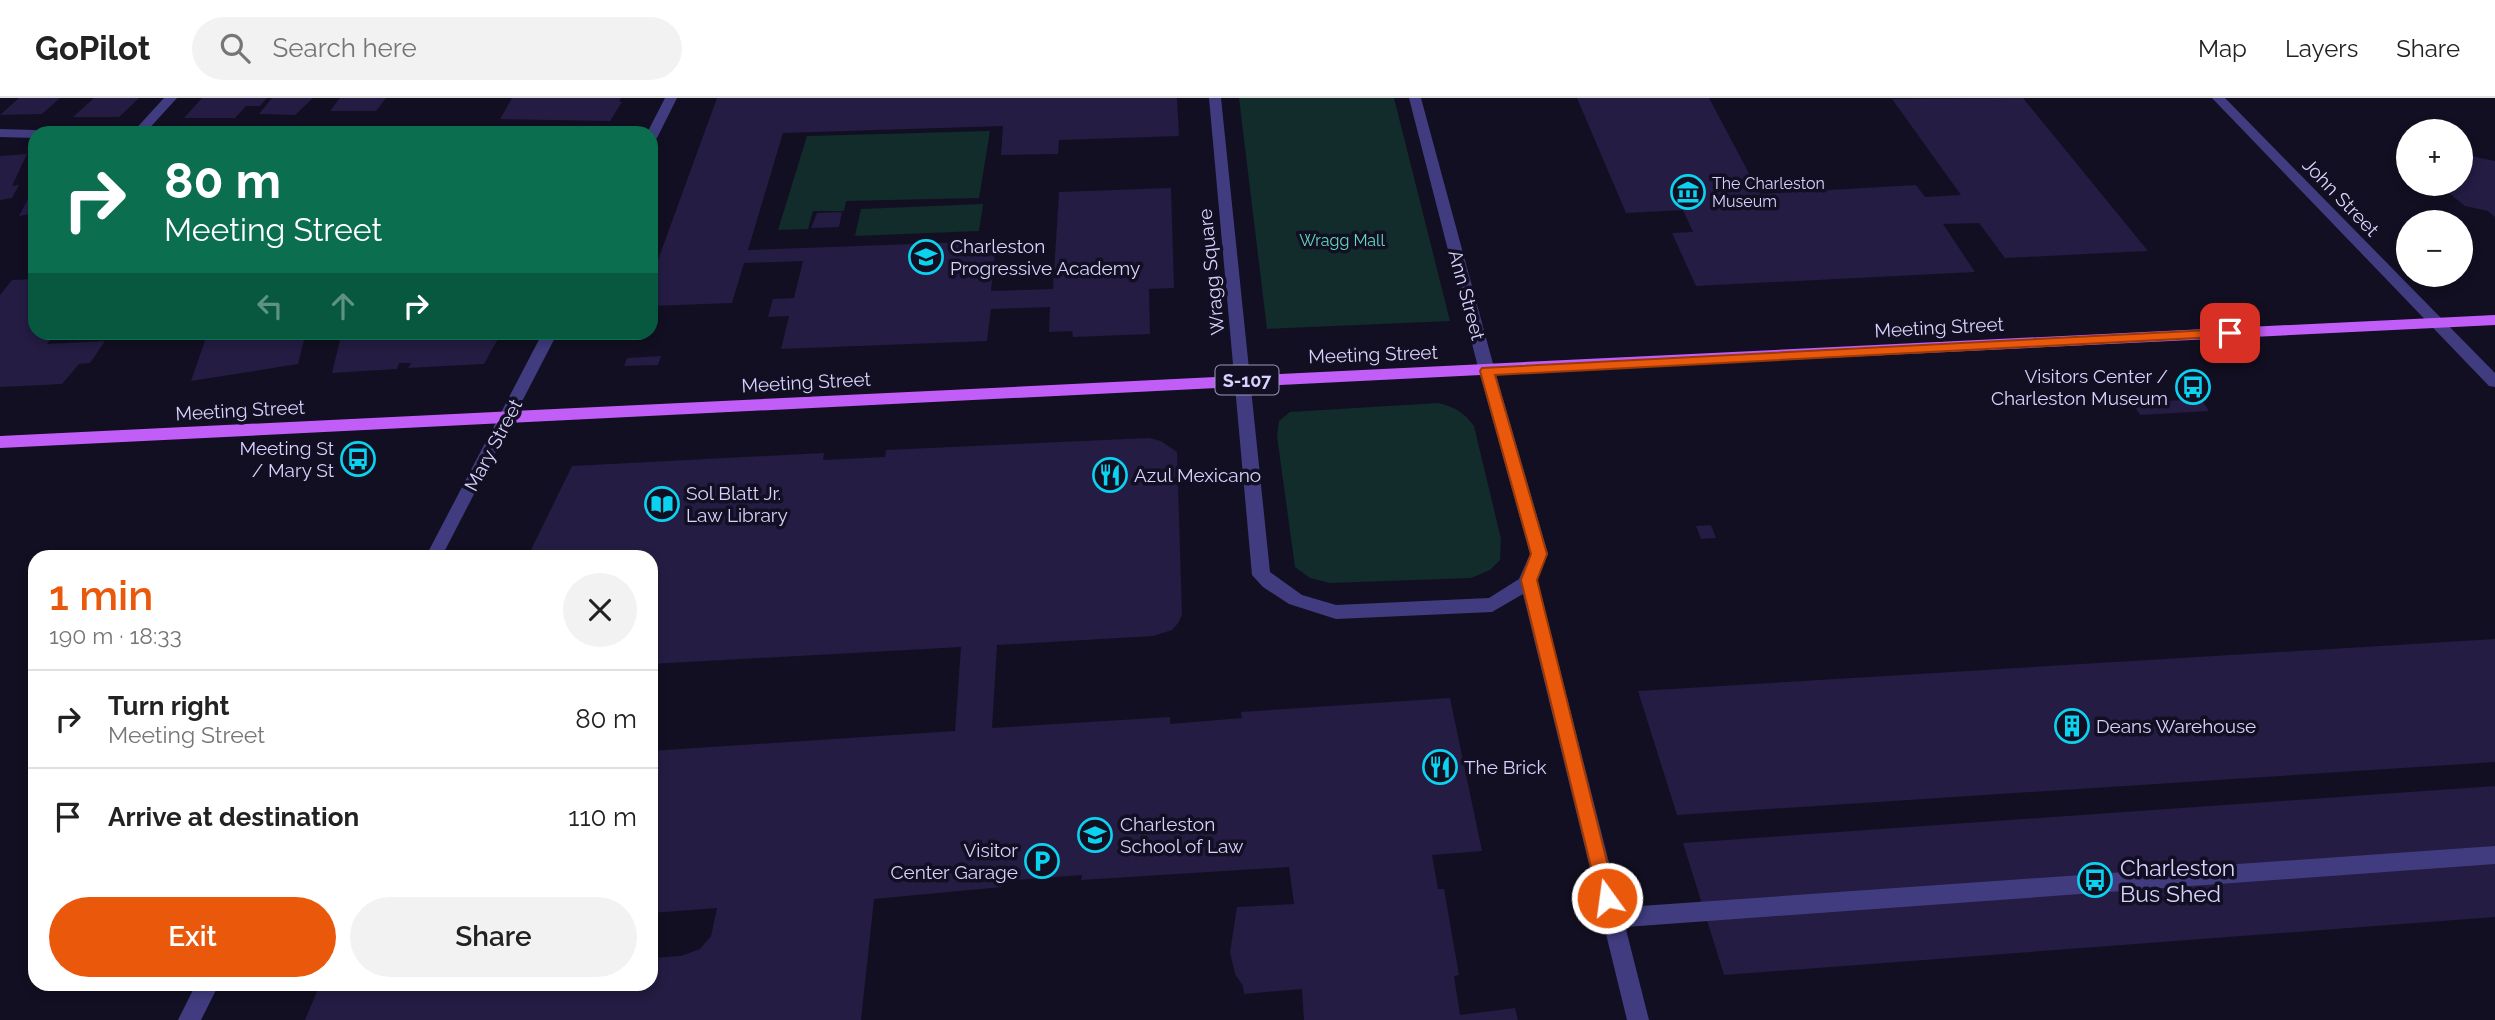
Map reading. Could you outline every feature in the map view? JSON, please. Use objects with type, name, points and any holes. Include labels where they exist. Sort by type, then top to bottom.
[{"type":"main road","name":"Meeting Street","points":[[0,442],[2495,320]]},
{"type":"street","points":[[145,126],[171,98]]},
{"type":"street","points":[[657,126],[671,98]]},
{"type":"street","name":"Wragg Square","points":[[1215,98],[1261,575],[1276,589],[1312,607],[1336,612],[1492,605],[1516,592],[1529,580]]},
{"type":"street","name":"Ann Street","points":[[1415,98],[1487,371],[1539,554],[1529,580],[1638,1020]]},
{"type":"street","name":"John Street","points":[[2218,98],[2495,382]]},
{"type":"street","points":[[0,133],[28,134]]},
{"type":"street","name":"Mary Street","points":[[437,550],[547,340]]},
{"type":"street","points":[[1612,918],[2495,855]]},
{"type":"street","points":[[189,1020],[204,991]]},
{"type":"green space","name":"Wragg Mall","points":[[1239,98],[1394,98],[1450,321],[1267,329]]},
{"type":"green space","points":[[990,131],[979,198],[846,201],[844,211],[813,211],[808,229],[778,230],[807,136]]},
{"type":"green space","points":[[983,204],[979,231],[855,236],[861,209]]},
{"type":"green space","points":[[1438,403],[1458,411],[1474,426],[1501,539],[1500,560],[1490,570],[1471,578],[1330,583],[1310,578],[1295,567],[1277,436],[1279,421],[1290,412]]},
{"type":"building","points":[[19,98],[60,98],[42,114],[0,115]]},
{"type":"building","points":[[94,98],[139,98],[119,117],[73,117]]},
{"type":"building","points":[[202,98],[267,98],[260,106],[246,106],[235,118],[184,118]]},
{"type":"building","points":[[272,98],[313,98],[295,115],[259,114]]},
{"type":"building","points":[[340,98],[386,98],[376,111],[330,111]]},
{"type":"building","points":[[512,98],[621,98],[619,101],[622,102],[610,121],[500,119]]},
{"type":"building","points":[[717,98],[1177,98],[1179,136],[1059,140],[1058,154],[1001,155],[1003,126],[783,133],[748,250],[996,241],[991,291],[1053,289],[1059,192],[1171,188],[1174,288],[1149,289],[1150,334],[1073,337],[1072,331],[1049,332],[1050,307],[991,309],[987,341],[781,349],[789,316],[768,317],[773,299],[794,298],[803,261],[744,263],[732,303],[658,306],[658,260]]},
{"type":"building","name":"The Charleston Museum","points":[[1577,98],[1709,98],[1760,194],[1916,185],[1925,197],[1961,195],[1892,99],[2023,98],[2148,251],[2005,258],[1979,223],[1943,224],[1975,272],[1696,286],[1672,233],[1693,232],[1683,210],[1626,213]]},
{"type":"building","points":[[27,154],[12,186],[19,185],[12,198],[0,200],[0,156]]},
{"type":"building","points":[[2473,156],[2495,161],[2495,217],[2488,211],[2465,206],[2453,196],[2473,196]]},
{"type":"building","points":[[28,199],[28,214],[19,216]]},
{"type":"building","points":[[842,212],[839,227],[811,228],[817,213]]},
{"type":"building","points":[[28,279],[28,340],[50,340],[47,344],[105,341],[90,363],[79,364],[62,384],[0,387],[0,295],[12,280]]},
{"type":"building","points":[[205,340],[304,340],[298,364],[191,381]]},
{"type":"building","points":[[340,340],[497,340],[484,364],[408,368],[411,363],[399,363],[397,369],[332,373]]},
{"type":"building","points":[[661,356],[658,365],[624,366],[627,358]]},
{"type":"building","points":[[2201,399],[2209,411],[2140,415],[2132,403]]},
{"type":"building","name":"Charleston School of Law","points":[[1149,438],[1161,441],[1177,452],[1182,614],[1179,622],[1172,630],[1153,636],[997,645],[992,728],[1170,717],[1170,724],[1242,718],[1241,712],[1450,698],[1482,851],[1432,855],[1438,889],[1444,889],[1459,975],[1454,976],[1460,1015],[1515,1008],[1518,1020],[1304,1020],[1302,989],[1244,994],[1243,986],[1235,974],[1230,952],[1237,907],[1294,904],[1289,867],[1081,880],[1082,875],[1001,881],[1002,887],[874,899],[861,1020],[305,1020],[317,991],[658,991],[658,958],[681,956],[700,949],[711,936],[717,908],[658,912],[658,751],[955,731],[961,647],[658,664],[658,550],[531,550],[572,466],[824,453],[823,460],[885,457],[886,450]]},
{"type":"building","points":[[1711,525],[1716,538],[1701,539],[1696,526]]},
{"type":"building","name":"Deans Warehouse","points":[[2495,639],[2495,762],[1677,815],[1638,691]]},
{"type":"building","name":"Charleston Bus Shed","points":[[2495,786],[2495,917],[1724,975],[1683,843]]},
{"type":"place","name":"The Charleston Museum","points":[[1688,192]]},
{"type":"place","name":"Charleston Progressive Academy","points":[[926,257]]},
{"type":"place","name":"Visitors Center / Charleston Museum","points":[[2193,387]]},
{"type":"place","name":"Meeting St / Mary St","points":[[358,459]]},
{"type":"place","name":"Azul Mexicano","points":[[1110,475]]},
{"type":"place","name":"Sol Blatt Jr. Law Library","points":[[662,504]]},
{"type":"place","name":"Deans Warehouse","points":[[2072,726]]},
{"type":"place","name":"The Brick","points":[[1440,767]]},
{"type":"place","name":"Charleston School of Law","points":[[1095,835]]},
{"type":"place","name":"Visitor Center Garage","points":[[1042,861]]},
{"type":"place","name":"Charleston Bus Shed","points":[[2095,880]]},
{"type":"route","points":[[1607,898],[1529,580],[1539,554],[1487,371],[2230,333]]}]
